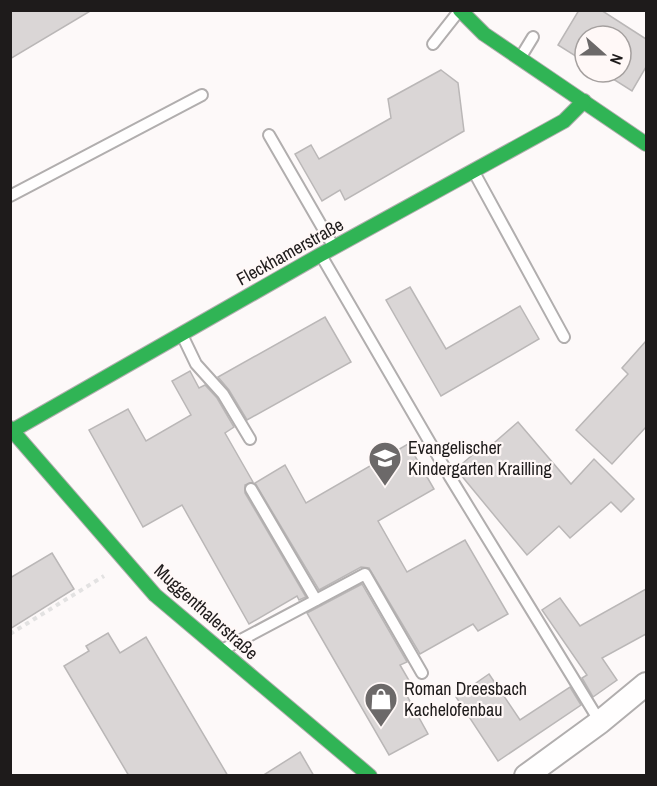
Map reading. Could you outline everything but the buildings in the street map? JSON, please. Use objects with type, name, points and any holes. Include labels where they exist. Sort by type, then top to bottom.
[{"type":"street","points":[[459,10],[484,34],[646,144]]},
{"type":"street","name":"Fleckhamerstraße","points":[[11,431],[334,247],[564,121],[584,101]]},
{"type":"street","name":"Muggenthalerstraße","points":[[11,431],[155,595],[370,776]]},
{"type":"street","points":[[526,776],[600,722],[646,684]]},
{"type":"lane","points":[[433,44],[459,10]]},
{"type":"lane","points":[[520,58],[533,37]]},
{"type":"lane","points":[[10,196],[202,95]]},
{"type":"lane","points":[[269,135],[334,247]]},
{"type":"lane","points":[[473,171],[564,336]]},
{"type":"lane","points":[[320,255],[450,477],[600,722]]},
{"type":"lane","points":[[181,334],[196,364],[223,394],[250,439]]},
{"type":"lane","points":[[250,489],[316,600]]},
{"type":"lane","points":[[222,651],[365,574],[422,673]]},
{"type":"path","points":[[10,634],[126,562]]},
{"type":"traffic: fast","points":[[460,10],[484,34],[646,144]]},
{"type":"traffic: fast","points":[[10,432],[320,255],[564,121],[584,101]]},
{"type":"traffic: fast","points":[[10,428],[155,595],[370,776]]},
{"type":"place","name":"Evangelischer Kindergarten Krailling","points":[[385,487]]},
{"type":"place","name":"Roman Dreesbach Kachelofenbau","points":[[381,728]]}]
